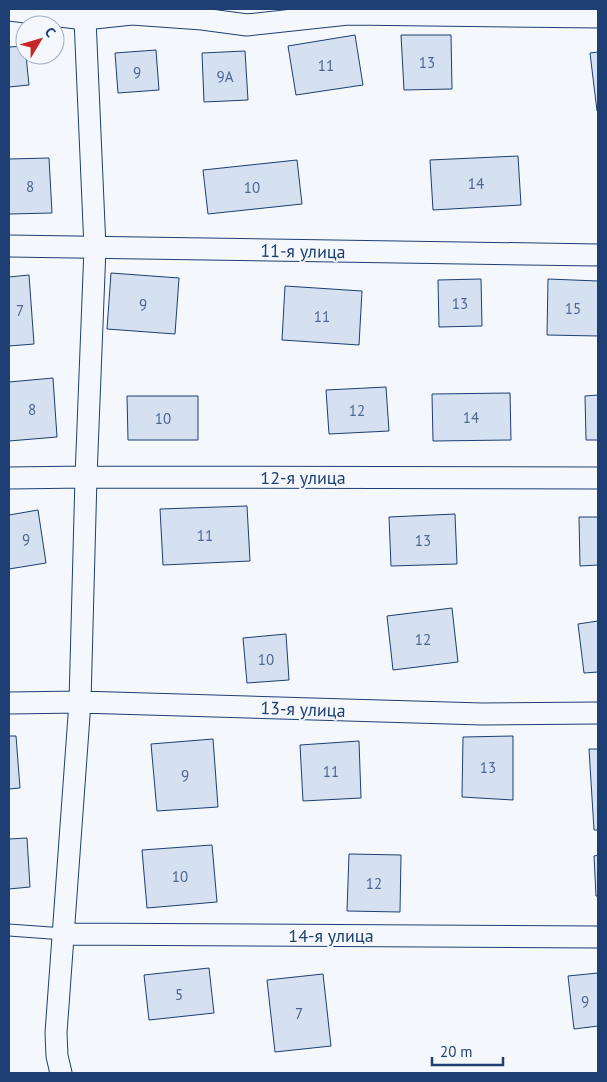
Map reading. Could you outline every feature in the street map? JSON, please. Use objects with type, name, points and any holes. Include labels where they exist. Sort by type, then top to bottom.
[{"type":"street","points":[[9,10],[85,14],[132,14],[202,19],[248,25],[348,14],[598,17]]},
{"type":"street","points":[[61,1073],[57,1056],[56,1033],[80,702],[95,248],[85,14]]},
{"type":"street","name":"11-я улица","points":[[9,246],[598,255]]},
{"type":"street","name":"12-я улица","points":[[9,478],[598,478]]},
{"type":"street","name":"13-я улица","points":[[9,703],[80,702],[482,714],[598,712]]},
{"type":"street","name":"14-я улица","points":[[64,934],[598,937]]},
{"type":"lane","points":[[9,930],[64,934]]},
{"type":"building","points":[[355,35],[363,85],[296,95],[288,46]]},
{"type":"building","points":[[401,35],[451,35],[452,89],[404,90]]},
{"type":"building","points":[[9,47],[15,47],[15,65],[27,65],[29,85],[9,87]]},
{"type":"building","points":[[156,50],[159,90],[118,93],[115,53]]},
{"type":"building","points":[[245,51],[248,100],[204,102],[202,53]]},
{"type":"building","points":[[598,52],[598,111],[597,111],[590,53]]},
{"type":"building","points":[[518,156],[521,205],[433,210],[430,160]]},
{"type":"building","points":[[49,158],[52,213],[9,214],[9,159]]},
{"type":"building","points":[[297,160],[302,204],[208,214],[203,170]]},
{"type":"building","points":[[111,273],[179,278],[175,334],[107,329]]},
{"type":"building","points":[[29,275],[34,344],[9,346],[9,277]]},
{"type":"building","points":[[481,279],[482,326],[439,327],[438,280]]},
{"type":"building","points":[[548,279],[598,281],[598,336],[547,335]]},
{"type":"building","points":[[285,286],[362,291],[359,345],[282,340]]},
{"type":"building","points":[[53,378],[57,437],[9,441],[9,382]]},
{"type":"building","points":[[386,387],[389,431],[329,434],[326,390]]},
{"type":"building","points":[[510,393],[511,440],[433,441],[432,394]]},
{"type":"building","points":[[598,395],[598,440],[586,440],[585,396]]},
{"type":"building","points":[[127,396],[198,396],[198,440],[128,440]]},
{"type":"building","points":[[247,506],[250,561],[163,565],[160,509]]},
{"type":"building","points":[[38,510],[46,563],[9,569],[9,515]]},
{"type":"building","points":[[455,514],[457,564],[391,566],[389,517]]},
{"type":"building","points":[[579,517],[598,517],[598,565],[580,566]]},
{"type":"building","points":[[452,608],[458,662],[393,670],[387,616]]},
{"type":"building","points":[[598,621],[598,672],[584,673],[578,624]]},
{"type":"building","points":[[286,634],[289,680],[247,683],[243,638]]},
{"type":"building","points":[[9,736],[16,736],[20,788],[9,789]]},
{"type":"building","points":[[513,736],[513,800],[462,797],[463,737]]},
{"type":"building","points":[[213,739],[218,807],[157,811],[151,744]]},
{"type":"building","points":[[359,741],[361,798],[303,801],[300,745]]},
{"type":"building","points":[[589,749],[598,749],[598,830],[594,830]]},
{"type":"building","points":[[27,838],[30,887],[9,889],[9,839]]},
{"type":"building","points":[[212,845],[217,902],[147,908],[142,850]]},
{"type":"building","points":[[349,854],[401,855],[400,912],[347,911]]},
{"type":"building","points":[[598,855],[598,896],[596,896],[594,856]]},
{"type":"building","points":[[209,968],[214,1013],[149,1020],[144,975]]},
{"type":"building","points":[[598,973],[598,1026],[574,1029],[568,976]]},
{"type":"building","points":[[323,974],[331,1046],[275,1052],[267,980]]}]
